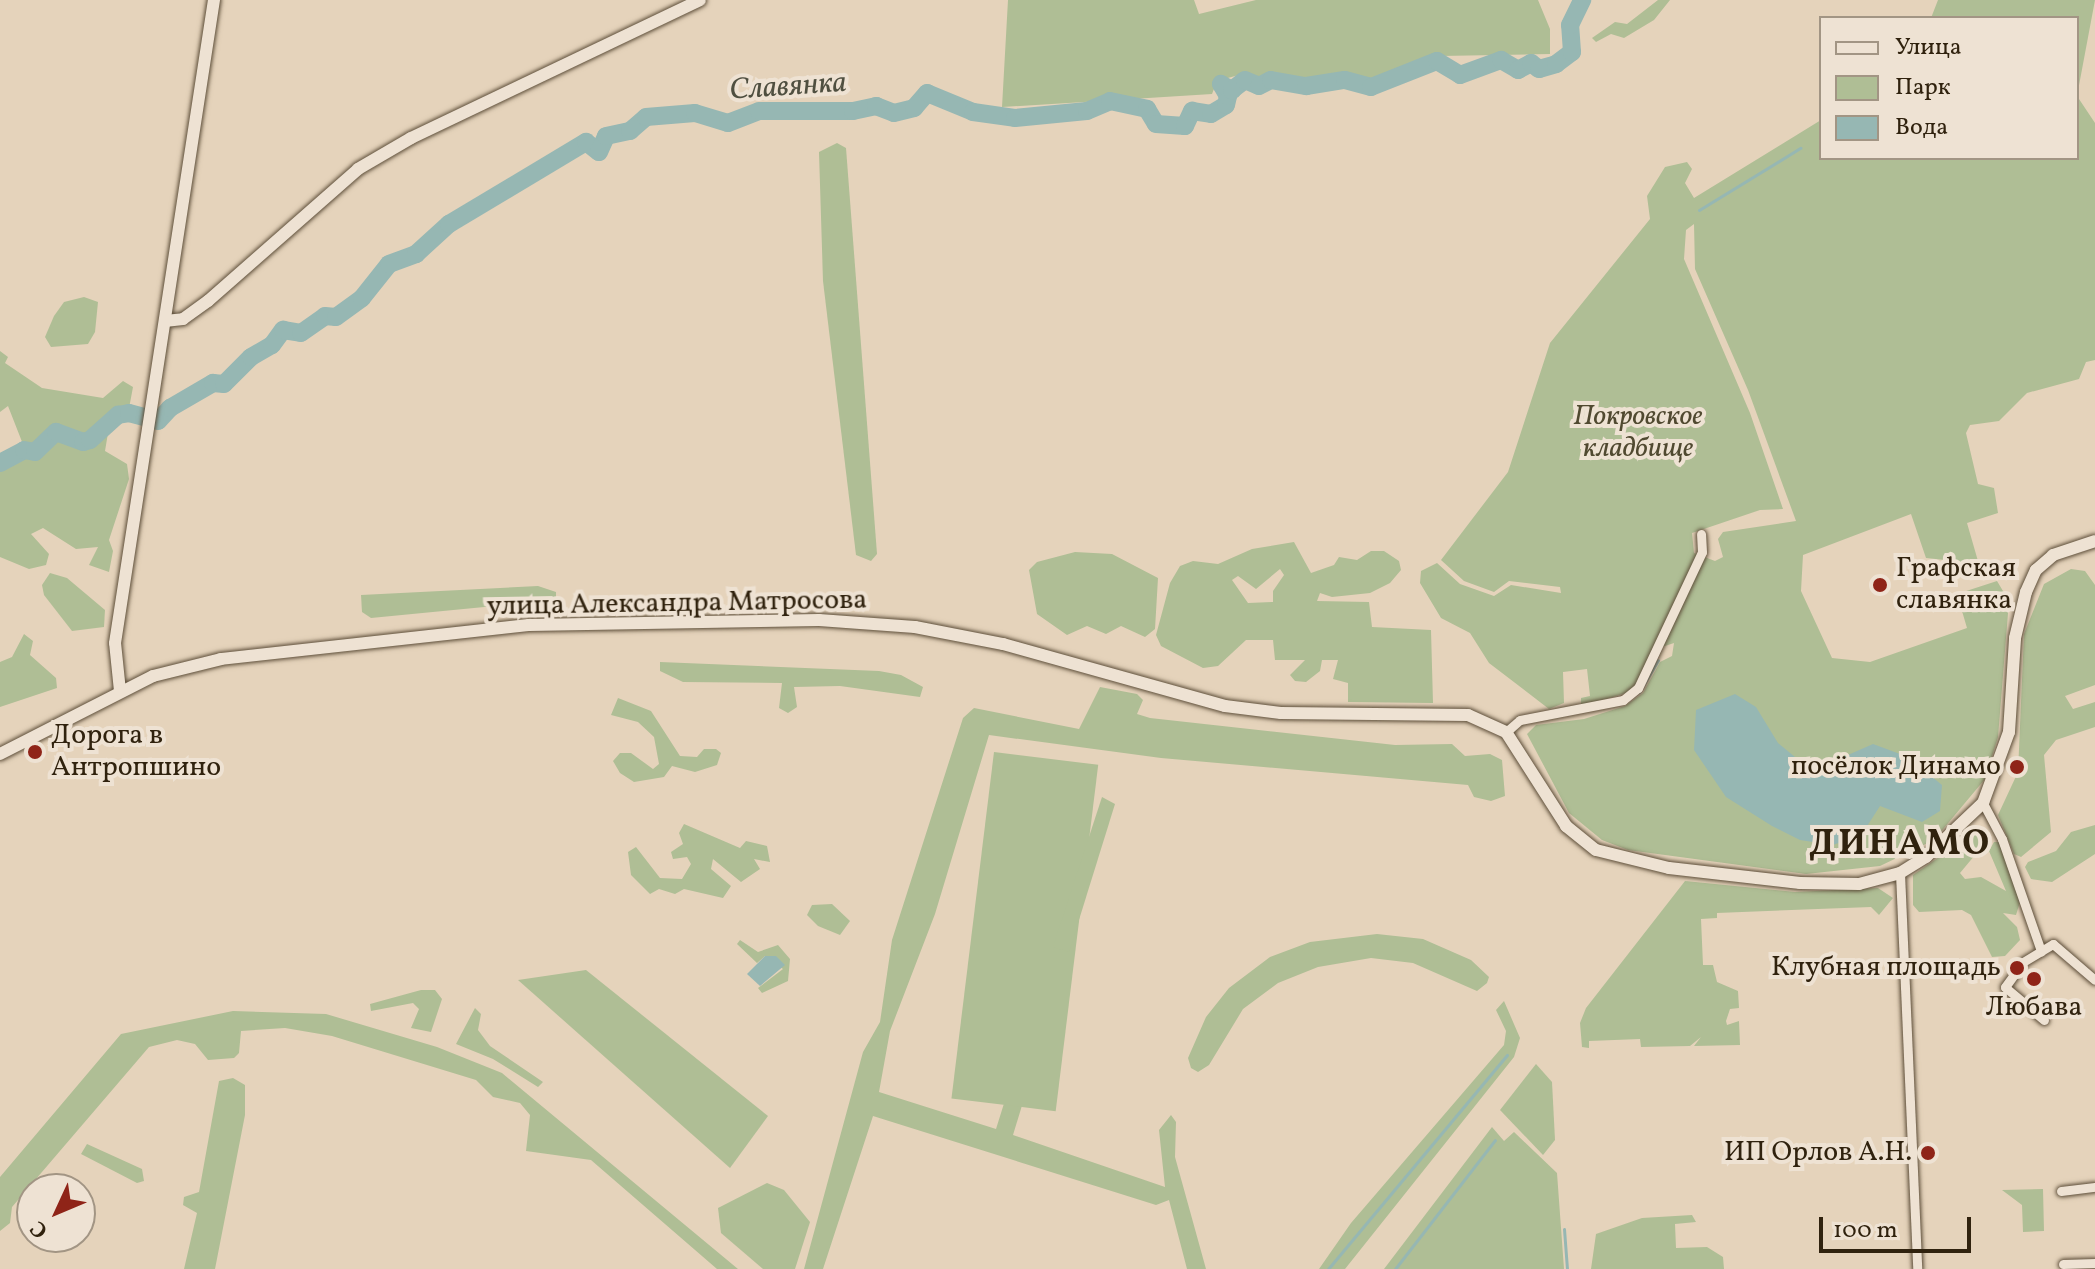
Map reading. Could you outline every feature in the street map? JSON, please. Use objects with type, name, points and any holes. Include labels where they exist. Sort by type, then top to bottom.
[{"type":"main road","points":[[120,691],[115,643],[214,0]]},
{"type":"main road","points":[[165,321],[183,319],[208,301],[358,169],[411,138],[700,0]]},
{"type":"main road","points":[[1506,732],[1566,826],[1596,850],[1669,868],[1800,883],[1859,884],[1900,873],[1951,838],[1983,803],[2009,732],[2015,638],[2026,592],[2036,570],[2053,555],[2095,541]]},
{"type":"main road","name":"улица Александра Матросова","points":[[0,754],[120,691],[178,668],[221,659],[529,625],[819,620],[915,627],[1003,644],[1225,706],[1281,713],[1446,712],[1490,721],[1506,732]]},
{"type":"street","points":[[1506,732],[1520,720],[1623,700],[1638,688],[1702,552],[1701,534]]},
{"type":"street","points":[[1983,803],[2002,839],[2041,951]]},
{"type":"street","points":[[1900,873],[1917,1269]]},
{"type":"street","points":[[2044,1020],[2005,987],[2023,962],[2053,944],[2095,980]]},
{"type":"street","points":[[2061,1191],[2095,1187]]},
{"type":"street","points":[[2063,1264],[2095,1263]]},
{"type":"green space","points":[[1008,0],[1194,0],[1199,14],[1256,0],[1538,0],[1550,29],[1550,54],[1440,56],[1368,81],[1341,75],[1264,81],[1246,73],[1217,81],[1212,94],[1002,107]]},
{"type":"green space","points":[[1658,0],[1670,0],[1654,20],[1624,38],[1611,34],[1596,42],[1592,38],[1615,22],[1627,24]]},
{"type":"green space","points":[[1938,0],[2095,0],[2079,85],[2079,16],[1932,16]]},
{"type":"green space","name":"Покровское кладбище","points":[[2079,99],[2095,123],[2095,360],[2086,362],[2079,379],[2027,393],[1999,421],[1970,425],[1966,433],[1978,484],[1994,488],[1998,513],[1967,523],[1980,568],[1952,581],[1945,560],[1926,558],[1911,514],[1803,555],[1801,591],[1832,658],[1870,662],[1967,628],[1957,594],[1997,581],[2009,601],[1998,737],[1985,779],[1934,840],[1880,866],[1806,874],[1628,850],[1602,840],[1569,813],[1527,734],[1536,725],[1584,719],[1625,706],[1643,693],[1660,662],[1672,656],[1674,643],[1662,647],[1632,691],[1581,707],[1581,698],[1590,696],[1587,669],[1563,672],[1564,703],[1549,709],[1489,663],[1470,633],[1441,618],[1420,583],[1421,571],[1437,563],[1460,584],[1494,596],[1511,585],[1561,593],[1560,587],[1509,581],[1494,592],[1464,581],[1441,560],[1508,472],[1550,343],[1650,219],[1647,196],[1665,167],[1687,162],[1692,169],[1685,183],[1694,198],[1819,121],[1819,160],[2079,160]],"holes":[[[1694,224],[1695,269],[1748,390],[1796,521],[1723,532],[1718,539],[1723,557],[1715,561],[1694,553],[1692,533],[1760,510],[1783,509],[1750,413],[1684,259],[1686,230]]]},
{"type":"green space","points":[[837,143],[846,148],[877,554],[871,561],[856,555],[823,281],[819,152]]},
{"type":"green space","points":[[84,297],[98,302],[95,332],[88,344],[51,347],[45,337],[54,316],[64,302]]},
{"type":"green space","points":[[0,351],[8,357],[5,363],[42,388],[103,398],[123,381],[133,387],[127,419],[109,427],[105,451],[127,464],[129,479],[109,540],[113,551],[109,572],[89,565],[98,547],[76,549],[43,528],[31,534],[49,554],[46,565],[29,569],[0,557],[0,465],[26,452],[8,406],[0,412]]},
{"type":"green space","points":[[1294,542],[1311,573],[1334,565],[1339,557],[1357,560],[1371,551],[1384,551],[1399,561],[1401,570],[1390,583],[1370,593],[1332,597],[1320,593],[1317,601],[1369,602],[1372,627],[1431,630],[1433,703],[1348,702],[1348,683],[1333,679],[1338,660],[1322,660],[1320,671],[1306,682],[1295,681],[1290,675],[1305,660],[1275,660],[1273,640],[1246,640],[1218,666],[1203,668],[1161,646],[1156,635],[1170,583],[1180,566],[1193,561],[1218,564],[1252,549]],"holes":[[[1280,569],[1284,575],[1273,591],[1273,602],[1248,603],[1232,580],[1238,576],[1256,589]]]},
{"type":"green space","points":[[1075,552],[1112,554],[1158,578],[1155,629],[1145,637],[1121,626],[1106,634],[1087,626],[1067,635],[1037,614],[1029,570],[1037,562]]},
{"type":"green space","points":[[2071,569],[2085,571],[2095,585],[2095,685],[2065,696],[2073,709],[2095,702],[2095,727],[2056,740],[2044,755],[2051,832],[2021,857],[2014,854],[1998,815],[2018,772],[2024,634],[2044,584]]},
{"type":"green space","points":[[50,573],[67,578],[105,610],[104,627],[72,631],[44,595],[42,585]]},
{"type":"green space","points":[[538,586],[556,592],[556,600],[371,618],[362,612],[361,595]]},
{"type":"green space","points":[[24,634],[33,641],[30,655],[56,678],[57,688],[0,707],[0,662],[12,657]]},
{"type":"green space","points":[[660,662],[879,671],[901,675],[923,687],[920,697],[840,686],[794,687],[797,707],[788,713],[779,708],[782,683],[683,682],[660,671]]},
{"type":"green space","points":[[1100,687],[1137,694],[1143,700],[1137,714],[1150,718],[1395,745],[1452,744],[1465,756],[1490,754],[1502,760],[1505,796],[1491,801],[1474,797],[1468,785],[1161,758],[989,735],[935,914],[890,1031],[879,1092],[996,1129],[1049,960],[1065,964],[1013,1135],[1165,1187],[1159,1130],[1171,1115],[1176,1122],[1175,1157],[1206,1269],[1187,1269],[1169,1200],[1156,1205],[873,1116],[823,1269],[804,1269],[863,1052],[880,1022],[892,940],[963,718],[974,708],[1079,729]]},
{"type":"green space","points":[[618,698],[651,711],[680,756],[697,757],[704,749],[716,749],[721,753],[717,765],[695,772],[672,766],[664,777],[634,782],[620,773],[613,761],[620,753],[631,753],[653,769],[659,764],[654,737],[638,722],[611,715]]},
{"type":"green space","points":[[994,752],[1098,765],[1056,1111],[951,1098]]},
{"type":"green space","points":[[1102,797],[1115,804],[1069,952],[1053,947]]},
{"type":"green space","points":[[684,824],[740,848],[746,841],[767,846],[770,862],[754,859],[760,869],[741,882],[713,859],[711,869],[731,886],[723,898],[684,889],[675,894],[659,889],[650,894],[631,875],[628,852],[636,847],[660,878],[682,879],[691,864],[687,857],[673,859],[671,852],[683,844],[679,833]]},
{"type":"green space","points":[[2095,825],[2095,854],[2052,882],[2031,879],[2025,867],[2028,862],[2056,851],[2071,832]]},
{"type":"green space","points":[[1983,827],[1990,837],[1960,873],[1965,879],[1981,877],[2006,891],[1989,851],[1994,842],[2001,842],[2021,899],[2016,915],[2003,913],[2017,927],[2020,940],[2005,956],[1992,957],[1971,915],[1962,910],[1919,912],[1913,905],[1913,875]]},
{"type":"green space","points":[[1685,881],[1795,892],[1878,888],[1893,898],[1879,915],[1871,907],[1717,913],[1717,918],[1701,919],[1703,965],[1713,965],[1717,982],[1738,991],[1739,1008],[1730,1009],[1726,1021],[1727,1025],[1739,1021],[1740,1045],[1694,1046],[1701,1037],[1690,1046],[1641,1047],[1640,1039],[1589,1041],[1589,1048],[1582,1047],[1580,1023],[1586,1008]]},
{"type":"green space","points":[[832,904],[850,921],[840,935],[818,926],[807,915],[812,905]]},
{"type":"green space","points":[[1377,934],[1423,939],[1471,960],[1489,977],[1487,983],[1477,991],[1413,963],[1371,958],[1318,967],[1278,983],[1243,1009],[1209,1065],[1198,1072],[1191,1068],[1188,1058],[1206,1017],[1229,988],[1270,957],[1310,942]]},
{"type":"green space","points":[[740,940],[758,952],[778,945],[790,959],[788,981],[762,993],[758,988],[783,969],[765,956],[757,963],[737,944]]},
{"type":"green space","points":[[586,970],[768,1116],[730,1168],[518,980]]},
{"type":"green space","points":[[421,990],[435,990],[442,999],[431,1032],[411,1028],[419,1009],[413,1003],[371,1011],[370,1004]]},
{"type":"green space","points":[[1504,1001],[1520,1038],[1514,1057],[1345,1269],[1319,1269],[1351,1223],[1504,1045],[1506,1031],[1496,1010]]},
{"type":"green space","points":[[475,1008],[481,1014],[478,1030],[490,1046],[543,1082],[538,1087],[493,1059],[456,1044]]},
{"type":"green space","points":[[233,1011],[326,1014],[437,1047],[502,1073],[738,1269],[717,1269],[591,1160],[526,1151],[530,1115],[520,1103],[493,1097],[476,1080],[332,1036],[285,1028],[241,1031],[239,1053],[234,1058],[208,1060],[195,1044],[177,1040],[149,1047],[41,1173],[16,1173],[16,1202],[12,1207],[10,1223],[0,1231],[0,1177],[121,1034]]},
{"type":"green space","points":[[1536,1064],[1552,1082],[1555,1140],[1543,1155],[1500,1110]]},
{"type":"green space","points":[[233,1078],[245,1085],[245,1115],[215,1269],[184,1269],[197,1213],[183,1205],[184,1197],[199,1192],[219,1081]]},
{"type":"green space","points":[[1492,1127],[1504,1141],[1514,1132],[1557,1173],[1564,1269],[1384,1269]]},
{"type":"green space","points":[[87,1144],[142,1169],[144,1181],[137,1183],[81,1154]]},
{"type":"green space","points":[[767,1183],[784,1190],[810,1222],[795,1269],[763,1269],[721,1233],[718,1208]]},
{"type":"green space","points":[[2043,1189],[2044,1231],[2023,1232],[2022,1205],[2002,1190]]},
{"type":"green space","points":[[1692,1215],[1696,1222],[1675,1224],[1676,1248],[1707,1247],[1723,1257],[1724,1269],[1591,1269],[1596,1234],[1642,1218]]},
{"type":"water","points":[[1735,694],[1756,707],[1778,743],[1795,757],[1832,762],[1873,744],[1908,757],[1942,785],[1940,811],[1922,822],[1880,806],[1862,834],[1833,845],[1800,840],[1772,826],[1726,797],[1694,750],[1696,710]]},
{"type":"water","points":[[765,956],[776,956],[785,965],[760,986],[747,974]]},
{"type":"waterway","name":"Славянка","points":[[0,463],[24,450],[35,452],[56,432],[83,442],[90,440],[118,415],[129,413],[158,421],[170,408],[213,383],[224,384],[251,357],[272,345],[283,330],[301,333],[325,316],[336,317],[362,298],[389,264],[416,254],[449,224],[586,142],[599,152],[606,136],[630,131],[646,117],[695,113],[728,123],[759,111],[853,111],[876,106],[894,113],[914,108],[927,93],[973,112],[1015,118],[1087,111],[1110,101],[1147,109],[1156,124],[1185,126],[1192,111],[1211,114],[1226,105],[1228,96],[1221,84],[1232,90],[1245,80],[1259,86],[1271,80],[1306,86],[1345,80],[1371,87],[1437,61],[1460,75],[1501,60],[1518,70],[1531,63],[1539,69],[1556,64],[1572,52],[1570,25],[1582,0]]},
{"type":"waterway","points":[[1699,210],[1800,148]]},
{"type":"waterway","points":[[1639,692],[1658,660]]},
{"type":"waterway","points":[[1328,1269],[1507,1055]]},
{"type":"waterway","points":[[1395,1269],[1495,1140]]},
{"type":"waterway","points":[[1564,1229],[1567,1269]]},
{"type":"place","name":"Графская славянка","points":[[1880,585]]},
{"type":"place","name":"Дорога в Антропшино","points":[[35,752]]},
{"type":"place","name":"посёлок Динамо","points":[[2017,767]]},
{"type":"place","name":"Клубная площадь","points":[[2017,968]]},
{"type":"place","name":"Любава","points":[[2034,979]]},
{"type":"place","name":"ИП Орлов А.Н.","points":[[1928,1153]]},
{"type":"district","name":"ДИНАМО","points":[[1900,846]]}]
